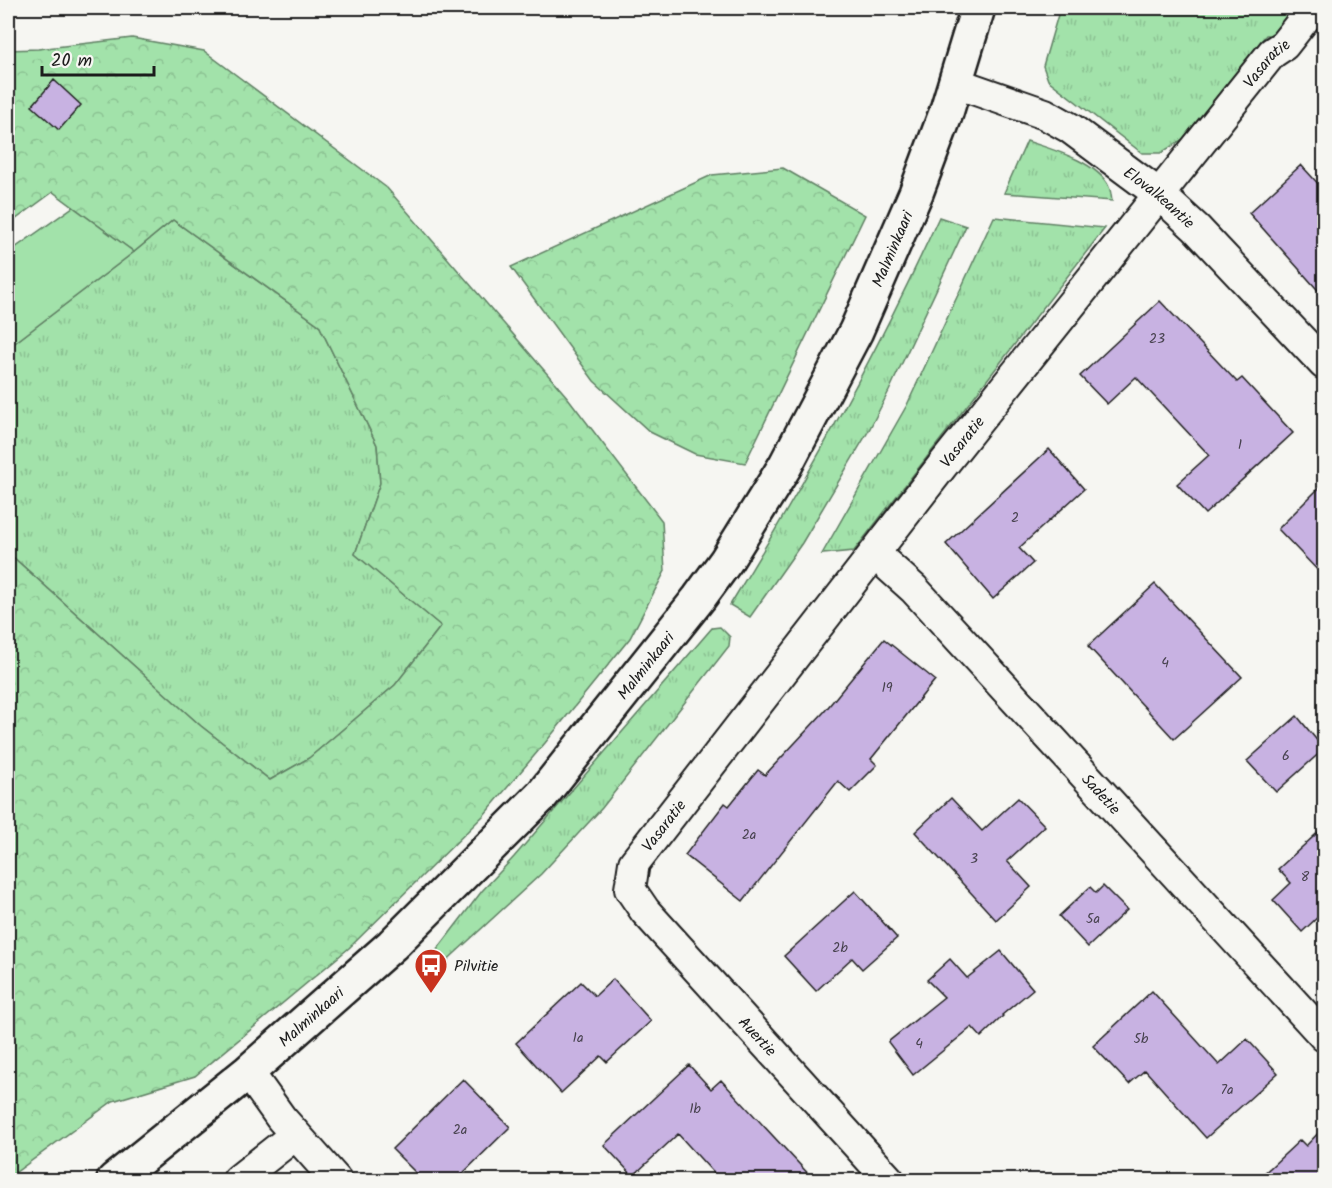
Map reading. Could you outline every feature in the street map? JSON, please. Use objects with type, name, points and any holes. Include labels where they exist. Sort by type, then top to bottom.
[{"type":"main road","name":"Malminkaari","points":[[114,1180],[248,1072],[392,945],[542,795],[699,598],[726,561],[785,466],[856,331],[916,193],[956,82],[978,8]]},
{"type":"street","name":"Vasaratie","points":[[630,889],[634,863],[640,853],[942,466],[1272,52],[1284,45],[1313,8]]},
{"type":"street","name":"Elovalkeantie","points":[[956,82],[1045,114],[1070,128],[1160,195],[1196,228],[1324,364]]},
{"type":"street","name":"Sadetie","points":[[875,554],[914,589],[1324,1036]]},
{"type":"street","name":"Auertie","points":[[630,889],[645,911],[889,1180]]},
{"type":"street","points":[[248,1072],[296,1135],[336,1180]]},
{"type":"street","points":[[238,1180],[296,1135]]},
{"type":"green space","points":[[1060,8],[1295,8],[1274,35],[1266,35],[1183,139],[1161,153],[1142,153],[1048,80],[1043,66]]},
{"type":"green space","points":[[132,38],[204,51],[387,188],[568,398],[662,521],[665,571],[630,638],[545,743],[484,815],[349,948],[195,1076],[113,1101],[8,1178],[8,556],[14,558],[201,726],[270,780],[309,758],[395,685],[441,626],[355,554],[380,483],[377,445],[319,325],[173,220],[134,252],[53,192],[8,225],[8,50],[38,49]]},
{"type":"green space","points":[[1027,141],[1073,158],[1095,170],[1109,187],[1112,201],[1004,193]]},
{"type":"green space","points":[[783,168],[865,215],[745,463],[695,454],[650,432],[594,381],[511,267],[712,175]]},
{"type":"green space","points":[[73,207],[134,252],[8,348],[8,253]]},
{"type":"green space","points":[[939,217],[966,226],[889,391],[868,432],[802,543],[750,617],[730,605],[787,510],[866,366]]},
{"type":"green space","points":[[994,217],[1105,228],[854,551],[822,554],[907,405]]},
{"type":"green space","points":[[173,220],[319,325],[377,445],[380,483],[355,554],[441,626],[395,685],[309,758],[270,780],[201,726],[14,558],[8,556],[8,348]]},
{"type":"green space","points":[[720,627],[730,637],[729,646],[602,808],[541,874],[442,965],[433,955],[482,891],[712,628]]},
{"type":"building","points":[[54,80],[81,105],[59,130],[32,106]]},
{"type":"building","points":[[1301,165],[1324,190],[1324,297],[1249,213]]},
{"type":"building","points":[[1160,301],[1237,382],[1242,378],[1293,433],[1205,514],[1177,484],[1209,455],[1136,377],[1107,404],[1080,376]]},
{"type":"building","points":[[1049,449],[1084,489],[1019,548],[1033,563],[993,599],[946,544]]},
{"type":"building","points":[[1324,483],[1324,577],[1278,529]]},
{"type":"building","points":[[1155,584],[1242,677],[1174,739],[1088,646]]},
{"type":"building","points":[[884,639],[935,680],[871,759],[877,765],[850,792],[838,781],[743,901],[685,855],[725,803],[729,806],[758,770],[765,775],[824,712]]},
{"type":"building","points":[[1297,716],[1324,749],[1276,792],[1247,761]]},
{"type":"building","points":[[951,798],[982,831],[1018,798],[1045,826],[1007,861],[1031,887],[996,920],[915,832]]},
{"type":"building","points":[[1324,827],[1324,919],[1320,915],[1302,932],[1273,900],[1291,883],[1278,869]]},
{"type":"building","points":[[1103,886],[1127,910],[1088,947],[1059,916],[1090,887],[1096,893]]},
{"type":"building","points":[[855,891],[897,938],[862,969],[852,958],[816,991],[784,956]]},
{"type":"building","points":[[1001,951],[1033,989],[1002,1015],[981,1037],[972,1027],[913,1075],[888,1042],[944,997],[927,980],[950,959],[967,978]]},
{"type":"building","points":[[613,979],[651,1021],[607,1062],[601,1056],[561,1093],[516,1043],[581,982],[595,996]]},
{"type":"building","points":[[1152,991],[1219,1065],[1247,1039],[1278,1073],[1206,1138],[1145,1070],[1129,1084],[1093,1046]]},
{"type":"building","points":[[689,1065],[711,1089],[721,1080],[814,1180],[720,1180],[678,1134],[633,1176],[604,1145]]},
{"type":"building","points":[[463,1079],[510,1127],[456,1180],[423,1180],[392,1149]]},
{"type":"building","points":[[1324,1127],[1324,1180],[1257,1180],[1300,1140],[1306,1146]]},
{"type":"place","name":"Pilvitie","points":[[431,994]]}]
